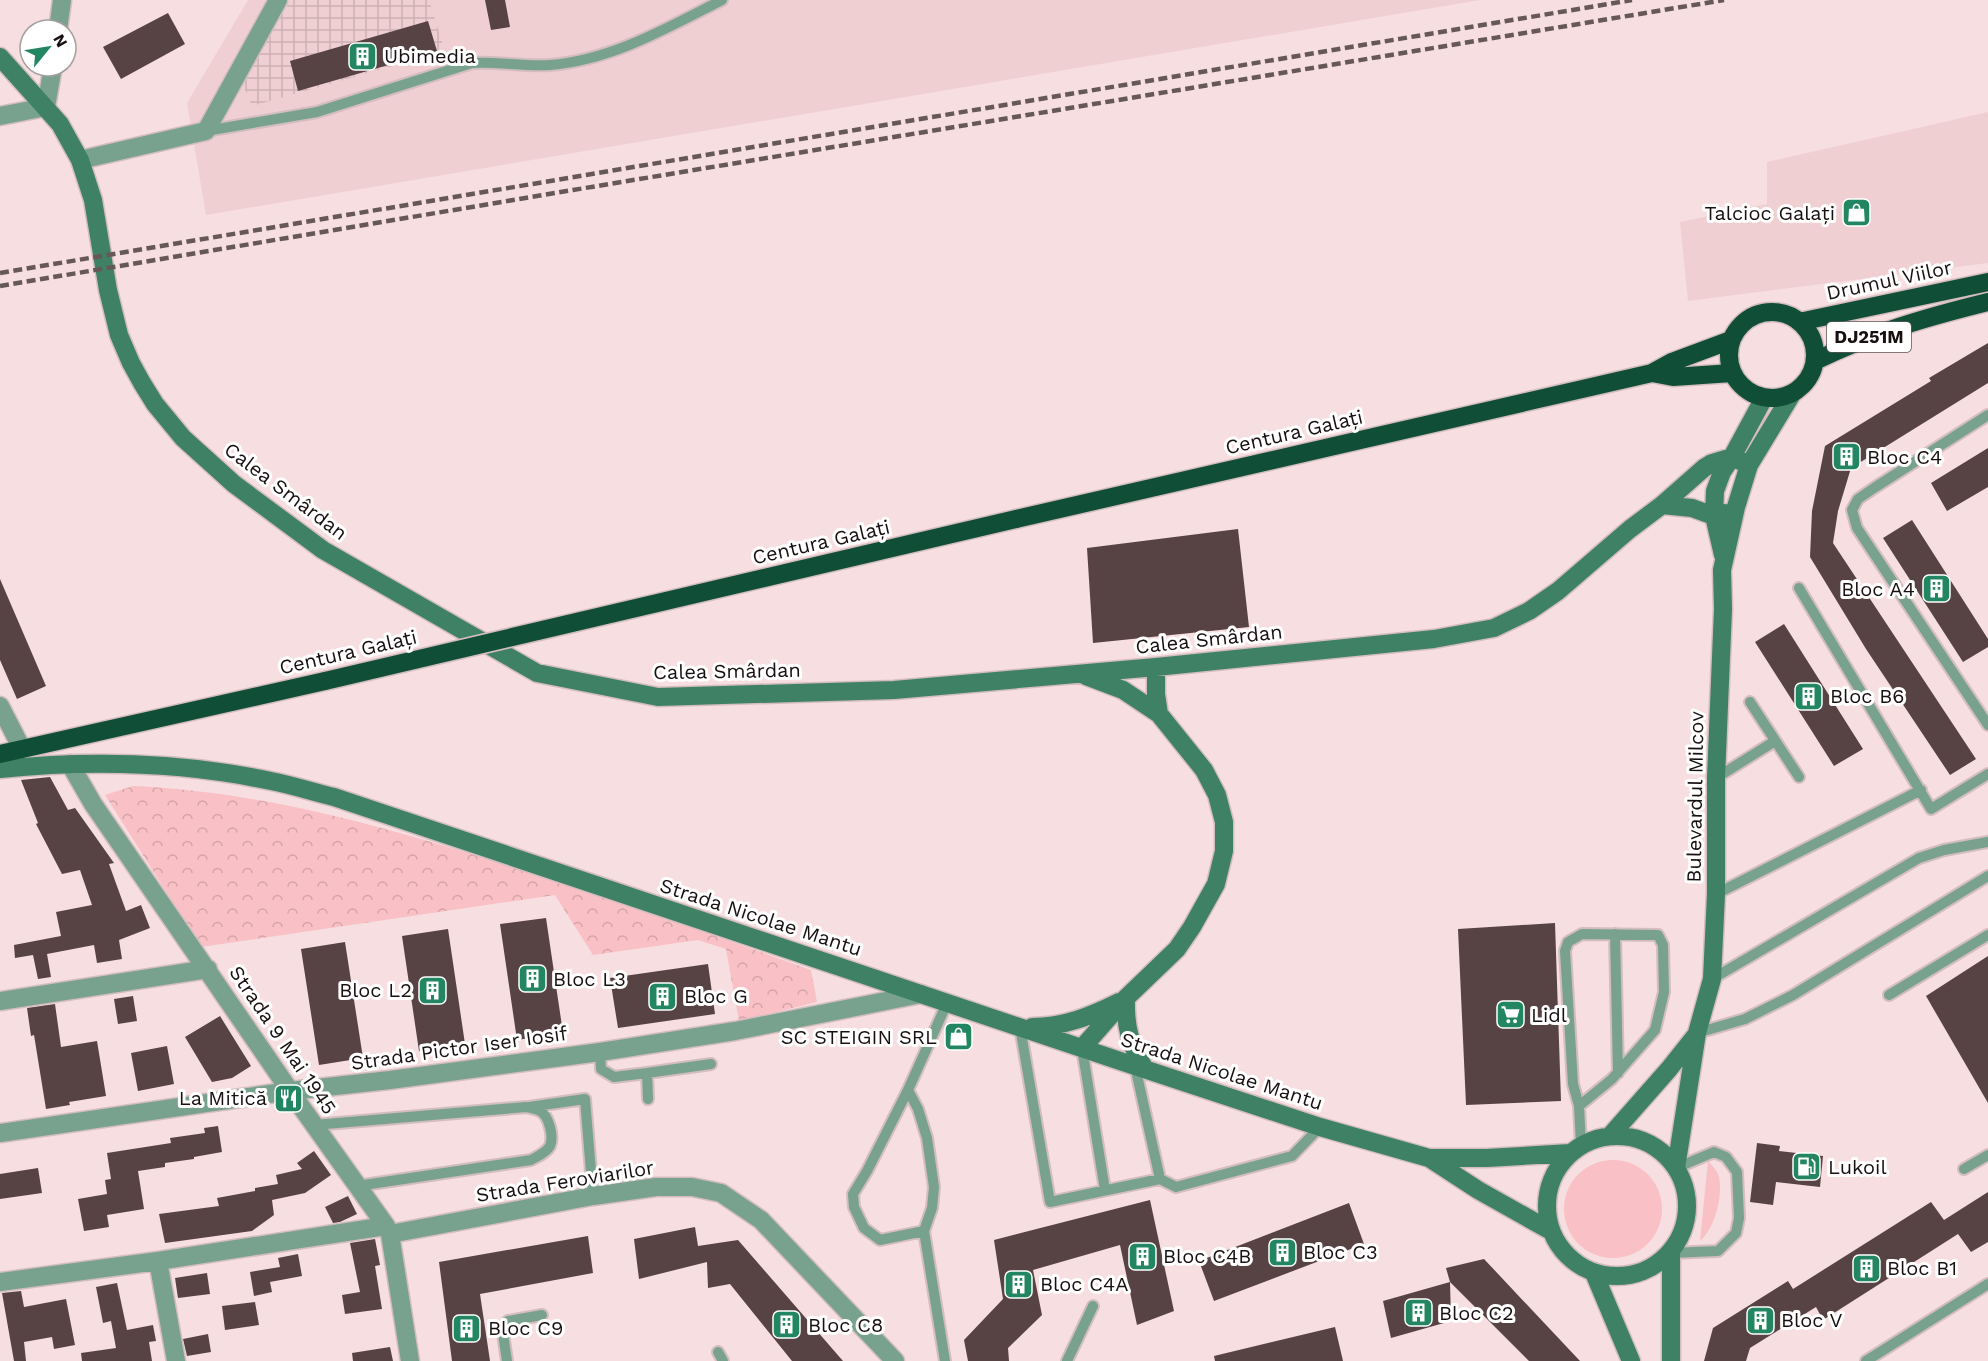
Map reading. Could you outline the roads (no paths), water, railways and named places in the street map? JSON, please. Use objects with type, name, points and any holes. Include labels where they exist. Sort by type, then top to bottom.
[{"type":"highway","name":"Drumul Viilor","points":[[1799,322],[1988,282]]},
{"type":"highway","name":"DJ251M","points":[[1815,361],[1887,330],[1988,302]]},
{"type":"highway","points":[[1766,312],[1789,315],[1799,322],[1812,339],[1815,361],[1811,374],[1803,386],[1792,394],[1779,398],[1764,398],[1748,391],[1732,373],[1729,356],[1731,340],[1737,330],[1745,321],[1766,312]]},
{"type":"highway","name":"Centura Galați","points":[[0,754],[325,681],[1652,373],[1672,362],[1731,340]]},
{"type":"highway","name":"Centura Galați","points":[[1652,373],[1672,377],[1732,373]]},
{"type":"main road","name":"Calea Smârdan","points":[[0,57],[60,124],[80,160],[93,200],[108,290],[120,335],[142,383],[155,404],[183,438],[234,484],[324,550],[537,673],[658,697],[894,690],[1434,639],[1494,628],[1529,611],[1558,591],[1712,463],[1733,455]]},
{"type":"main road","name":"Bulevardul Milcov","points":[[1676,1168],[1697,1033],[1712,979],[1716,894],[1716,778],[1723,609],[1722,570],[1736,507],[1749,465],[1792,394]]},
{"type":"main road","points":[[1749,465],[1733,455],[1764,398]]},
{"type":"main road","name":"Bulevardul Milcov","points":[[1724,559],[1714,516],[1715,490],[1722,472],[1733,455]]},
{"type":"main road","points":[[1662,505],[1692,508],[1714,516],[1736,507]]},
{"type":"main road","points":[[1156,667],[1159,714]]},
{"type":"main road","points":[[1080,674],[1124,690],[1159,714],[1204,770],[1217,795],[1224,822],[1224,850],[1216,884],[1192,927],[1177,949],[1126,998],[1082,1048]]},
{"type":"main road","name":"Strada Nicolae Mantu","points":[[0,769],[70,764],[141,764],[196,769],[271,781],[333,797],[1320,1127],[1429,1158],[1487,1158],[1576,1149]]},
{"type":"main road","points":[[1020,1027],[1067,1024],[1088,1017],[1126,998]]},
{"type":"main road","points":[[1126,998],[1126,1019],[1130,1041],[1140,1068]]},
{"type":"main road","name":"Bulevardul Milcov","points":[[1610,1136],[1669,1070],[1697,1033]]},
{"type":"main road","points":[[1610,1136],[1625,1136],[1647,1143],[1667,1156],[1676,1168],[1687,1197],[1685,1226],[1671,1253],[1658,1264],[1635,1274],[1610,1277],[1594,1273],[1575,1264],[1561,1249],[1551,1231],[1546,1203],[1553,1176],[1576,1149],[1595,1139],[1610,1136]]},
{"type":"main road","name":"Strada Nicolae Mantu","points":[[1429,1158],[1478,1190],[1551,1231]]},
{"type":"main road","points":[[1671,1253],[1671,1361]]},
{"type":"main road","points":[[1594,1273],[1631,1361]]},
{"type":"street","points":[[60,18],[62,0]]},
{"type":"street","points":[[80,160],[206,131],[278,0]]},
{"type":"street","points":[[0,116],[46,107],[51,78]]},
{"type":"street","points":[[0,706],[22,749]]},
{"type":"street","name":"Strada 9 Mai 1945","points":[[70,764],[93,804],[388,1230],[410,1361]]},
{"type":"street","points":[[0,1000],[208,969]]},
{"type":"street","name":"Strada Pictor Iser Iosif","points":[[0,1133],[290,1091],[600,1052],[735,1031],[921,994]]},
{"type":"street","name":"Strada Feroviarilor","points":[[0,1282],[388,1230],[656,1187],[692,1187],[721,1193],[761,1220],[895,1361]]},
{"type":"street","points":[[158,1261],[176,1361]]},
{"type":"lane","points":[[206,131],[317,112],[472,63],[544,65],[588,58],[656,33],[722,0]]},
{"type":"lane","points":[[1988,415],[1858,499],[1852,510],[1857,528],[1988,725]]},
{"type":"lane","points":[[1799,588],[1932,809],[1988,774]]},
{"type":"lane","points":[[1750,702],[1799,777]]},
{"type":"lane","points":[[1716,778],[1775,741]]},
{"type":"lane","points":[[1716,894],[1921,790]]},
{"type":"lane","points":[[1712,979],[1919,858],[1944,850],[1988,842]]},
{"type":"lane","points":[[1697,1033],[1745,1019],[1793,995],[1988,876]]},
{"type":"lane","points":[[1576,1149],[1579,1106],[1573,1084],[1565,951],[1568,942],[1582,934],[1659,935],[1664,945],[1664,992],[1655,1030],[1618,1073],[1579,1106]]},
{"type":"lane","points":[[1615,934],[1618,1073]]},
{"type":"lane","points":[[1889,996],[1988,935]]},
{"type":"lane","points":[[924,1231],[880,1240],[864,1228],[854,1207],[853,1194],[867,1172],[908,1090],[947,1003]]},
{"type":"lane","points":[[1020,1027],[1050,1202],[1160,1179],[1176,1187],[1292,1156],[1320,1127]]},
{"type":"lane","points":[[1082,1048],[1105,1190]]},
{"type":"lane","points":[[600,1052],[601,1069],[614,1077],[711,1064]]},
{"type":"lane","points":[[1140,1068],[1160,1179]]},
{"type":"lane","points":[[647,1073],[648,1099]]},
{"type":"lane","points":[[908,1090],[918,1109],[927,1138],[934,1187],[932,1208],[924,1231],[945,1361]]},
{"type":"lane","points":[[314,1125],[526,1107],[585,1099],[592,1196]]},
{"type":"lane","points":[[357,1186],[531,1160],[542,1155],[550,1145],[551,1133],[548,1120],[541,1112],[526,1107]]},
{"type":"lane","points":[[1671,1253],[1718,1251],[1736,1233],[1739,1218],[1737,1172],[1726,1157],[1714,1152],[1676,1168]]},
{"type":"lane","points":[[1964,1169],[1988,1155]]},
{"type":"lane","points":[[1866,1361],[1988,1284]]},
{"type":"lane","points":[[1067,1361],[1093,1306]]},
{"type":"lane","points":[[507,1361],[502,1327],[508,1321],[542,1315]]},
{"type":"railway","points":[[0,273],[1632,0]]},
{"type":"railway","points":[[0,286],[1724,0]]},
{"type":"place","name":"Ubimedia","points":[[363,56]]},
{"type":"place","name":"Talcioc Galați","points":[[1856,213]]},
{"type":"place","name":"Bloc C4","points":[[1846,457]]},
{"type":"place","name":"Bloc A4","points":[[1936,589]]},
{"type":"place","name":"Bloc B6","points":[[1809,696]]},
{"type":"place","name":"Bloc L3","points":[[532,979]]},
{"type":"place","name":"Bloc L2","points":[[433,990]]},
{"type":"place","name":"Bloc G","points":[[663,996]]},
{"type":"place","name":"Lidl","points":[[1510,1015]]},
{"type":"place","name":"SC STEIGIN SRL","points":[[958,1037]]},
{"type":"place","name":"La Mitică","points":[[288,1098]]},
{"type":"place","name":"Lukoil","points":[[1807,1167]]},
{"type":"place","name":"Bloc C3","points":[[1282,1252]]},
{"type":"place","name":"Bloc C4B","points":[[1142,1256]]},
{"type":"place","name":"Bloc B1","points":[[1866,1268]]},
{"type":"place","name":"Bloc C4A","points":[[1019,1284]]},
{"type":"place","name":"Bloc C2","points":[[1418,1313]]},
{"type":"place","name":"Bloc V","points":[[1760,1320]]},
{"type":"place","name":"Bloc C8","points":[[787,1325]]},
{"type":"place","name":"Bloc C9","points":[[467,1328]]}]
